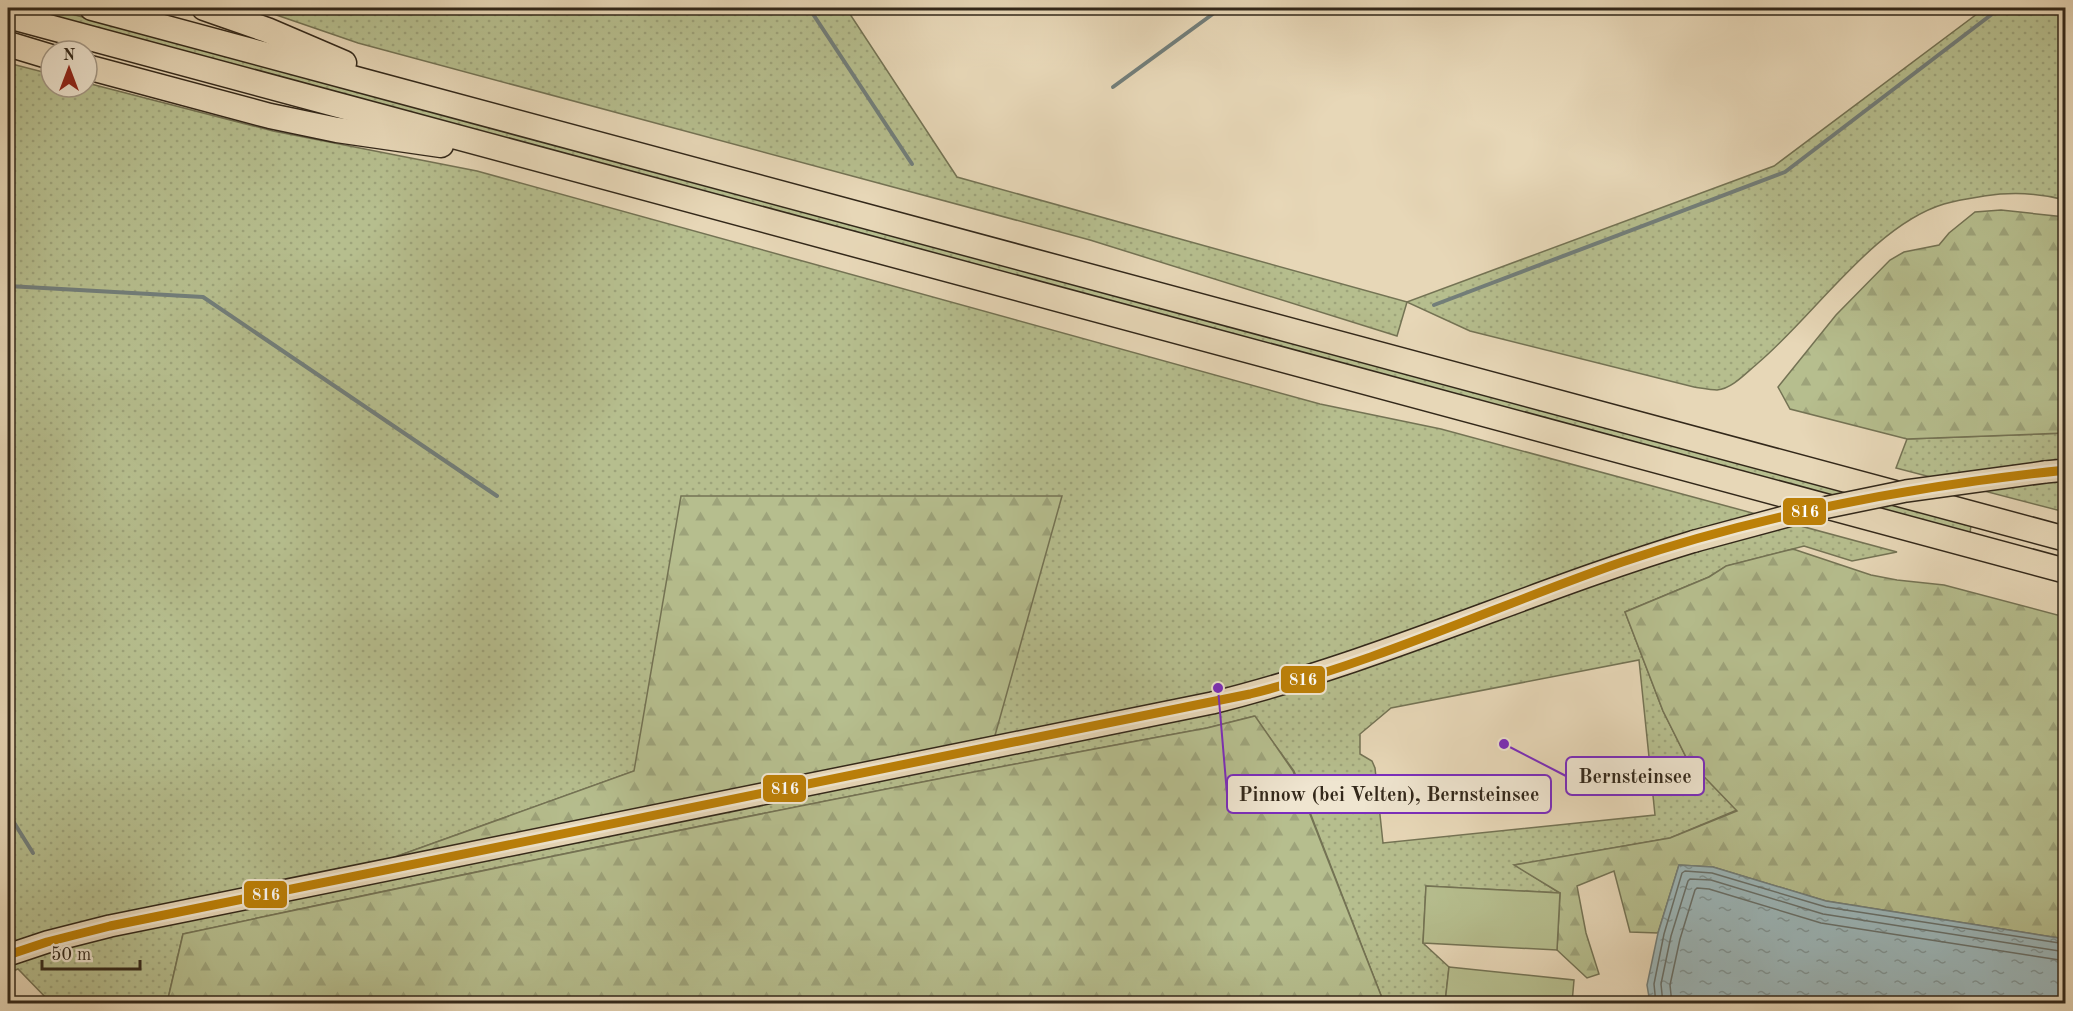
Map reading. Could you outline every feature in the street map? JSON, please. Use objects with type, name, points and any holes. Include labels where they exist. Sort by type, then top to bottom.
[{"type":"highway","points":[[92,8],[2066,539]]},
{"type":"highway","points":[[204,8],[267,30],[421,96]]},
{"type":"highway","points":[[8,16],[2066,571]]},
{"type":"highway","points":[[8,44],[39,53]]},
{"type":"highway","points":[[8,49],[39,55]]},
{"type":"highway","points":[[99,70],[238,109],[302,123],[372,136],[548,160]]},
{"type":"main road","points":[[8,955],[47,942],[110,926],[1125,722],[1274,688],[1572,580],[1695,541],[1799,513],[1906,491],[2055,471]]},
{"type":"green space","points":[[18,8],[49,8],[1971,525],[1970,533]]},
{"type":"green space","points":[[256,8],[846,8],[957,177],[1407,302],[1397,336],[1090,240],[358,43]]},
{"type":"green space","points":[[1985,8],[2065,8],[2065,200],[2035,195],[1994,195],[1944,204],[1918,215],[1893,231],[1869,251],[1779,344],[1728,387],[1717,390],[1694,387],[1470,331],[1407,302],[1774,166]]},
{"type":"green space","points":[[8,63],[39,71],[39,99],[99,99],[99,86],[273,131],[477,171],[1320,404],[1441,429],[1897,552],[1852,561],[1804,546],[1727,566],[1709,577],[1625,612],[1663,711],[1687,759],[1737,810],[1670,838],[1515,865],[1560,893],[1426,886],[1423,943],[1449,967],[1445,1003],[1384,1003],[1294,771],[1254,716],[1207,728],[695,827],[183,934],[167,1003],[51,1003],[18,969],[8,973]],"holes":[[[1639,660],[1655,815],[1383,843],[1375,768],[1372,761],[1360,754],[1360,734],[1391,708]],[[994,739],[398,856],[634,771]]]},
{"type":"green space","points":[[2001,210],[2065,217],[2065,433],[1907,439],[1790,409],[1778,387],[1836,315],[1890,260],[1904,252],[1939,245],[1949,233],[1975,212]]},
{"type":"green space","points":[[2065,433],[2065,512],[1896,468],[1907,439]]},
{"type":"green space","points":[[681,496],[1062,496],[994,739],[392,858],[634,771]]},
{"type":"green space","points":[[1793,549],[1871,575],[1944,585],[2065,617],[2065,939],[1826,901],[1713,867],[1679,865],[1658,933],[1630,932],[1614,871],[1577,886],[1586,933],[1599,974],[1587,978],[1557,950],[1560,893],[1514,865],[1670,838],[1737,811],[1687,759],[1663,711],[1625,612],[1709,577],[1726,566]]},
{"type":"green space","points":[[1255,716],[1293,771],[1384,1003],[167,1003],[183,934],[695,827],[1207,728]]},
{"type":"green space","points":[[1426,886],[1560,893],[1557,950],[1423,943]]},
{"type":"green space","points":[[1449,967],[1574,980],[1572,1003],[1445,1003]]},
{"type":"water","points":[[1679,865],[1713,867],[1826,901],[2065,939],[2065,1003],[1650,1003],[1647,985],[1658,933]]},
{"type":"waterway","points":[[809,8],[912,164]]},
{"type":"waterway","points":[[1113,87],[1221,8]]},
{"type":"waterway","points":[[1434,305],[1785,172],[2000,8]]},
{"type":"waterway","points":[[8,286],[203,297],[497,496]]},
{"type":"waterway","points":[[8,813],[33,853]]},
{"type":"transit line","name":"816","points":[[8,955],[47,942],[110,926],[1250,694],[1345,666],[1622,562],[1731,529],[1897,493],[2066,470]]},
{"type":"place","name":"Pinnow (bei Velten), Bernsteinsee","points":[[1218,688]]},
{"type":"place","name":"Bernsteinsee","points":[[1504,744]]}]
